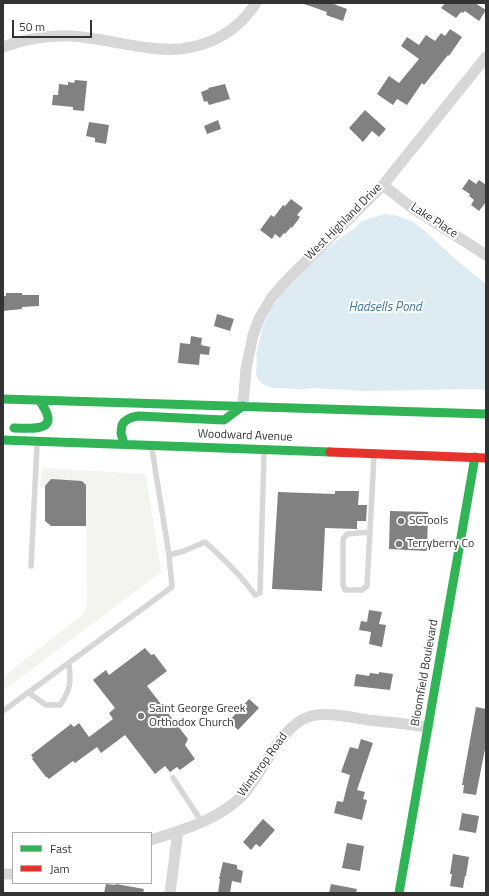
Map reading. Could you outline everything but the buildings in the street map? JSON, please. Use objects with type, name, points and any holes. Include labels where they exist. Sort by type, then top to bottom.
[{"type":"main road","points":[[3,399],[486,414]]},
{"type":"main road","points":[[3,428],[38,428],[45,425],[49,418],[48,412],[39,400]]},
{"type":"main road","points":[[124,444],[120,426],[124,421],[131,418],[138,416],[224,420],[243,406]]},
{"type":"main road","name":"Woodward Avenue","points":[[3,440],[475,457]]},
{"type":"main road","points":[[475,457],[484,453]]},
{"type":"main road","name":"Bloomfield Boulevard","points":[[399,893],[475,457]]},
{"type":"street","points":[[3,47],[33,38],[60,36],[86,38],[151,48],[188,48],[213,40],[229,32],[244,18],[256,3]]},
{"type":"street","name":"West Highland Drive","points":[[243,406],[244,383],[248,355],[256,327],[267,304],[288,279],[383,184],[486,57]]},
{"type":"street","name":"Lake Place","points":[[383,184],[411,206],[486,255]]},
{"type":"street","name":"Winthrop Road","points":[[152,840],[202,822],[223,811],[240,798],[250,787],[285,735],[295,724],[305,718],[325,715],[428,727]]},
{"type":"street","points":[[170,893],[178,831]]},
{"type":"lane","points":[[31,566],[38,428]]},
{"type":"lane","points":[[3,711],[172,587],[169,555],[152,445]]},
{"type":"lane","points":[[169,555],[184,551],[205,542],[226,560],[248,584],[255,595],[260,593],[264,449]]},
{"type":"lane","points":[[370,532],[347,534],[343,539],[343,585],[345,590],[362,590],[367,586],[370,532],[374,453]]},
{"type":"lane","points":[[29,693],[46,705],[60,705],[68,692],[70,676],[68,663]]},
{"type":"lane","points":[[173,778],[202,822]]},
{"type":"shaded area","points":[[42,468],[146,474],[161,572],[3,691],[3,677],[82,615],[87,606],[86,485],[40,487]]},
{"type":"water","name":"Hadsells Pond","points":[[385,214],[398,216],[413,222],[486,284],[486,390],[364,391],[313,388],[273,388],[261,383],[256,375],[256,355],[263,325],[273,306],[282,294],[320,254],[362,221]]},
{"type":"traffic: fast","points":[[3,399],[486,414]]},
{"type":"traffic: fast","points":[[14,428],[44,426],[48,417],[39,400]]},
{"type":"traffic: fast","points":[[124,444],[121,433],[122,425],[125,421],[131,418],[138,416],[224,420],[243,406]]},
{"type":"traffic: fast","points":[[3,440],[330,452]]},
{"type":"traffic: fast","points":[[399,893],[475,457]]},
{"type":"traffic: jam","points":[[330,452],[486,458]]},
{"type":"place","name":"SCTools","points":[[401,521]]},
{"type":"place","name":"Terryberry Co","points":[[399,544]]},
{"type":"place","name":"Saint George Greek Orthodox Church","points":[[141,716]]}]
